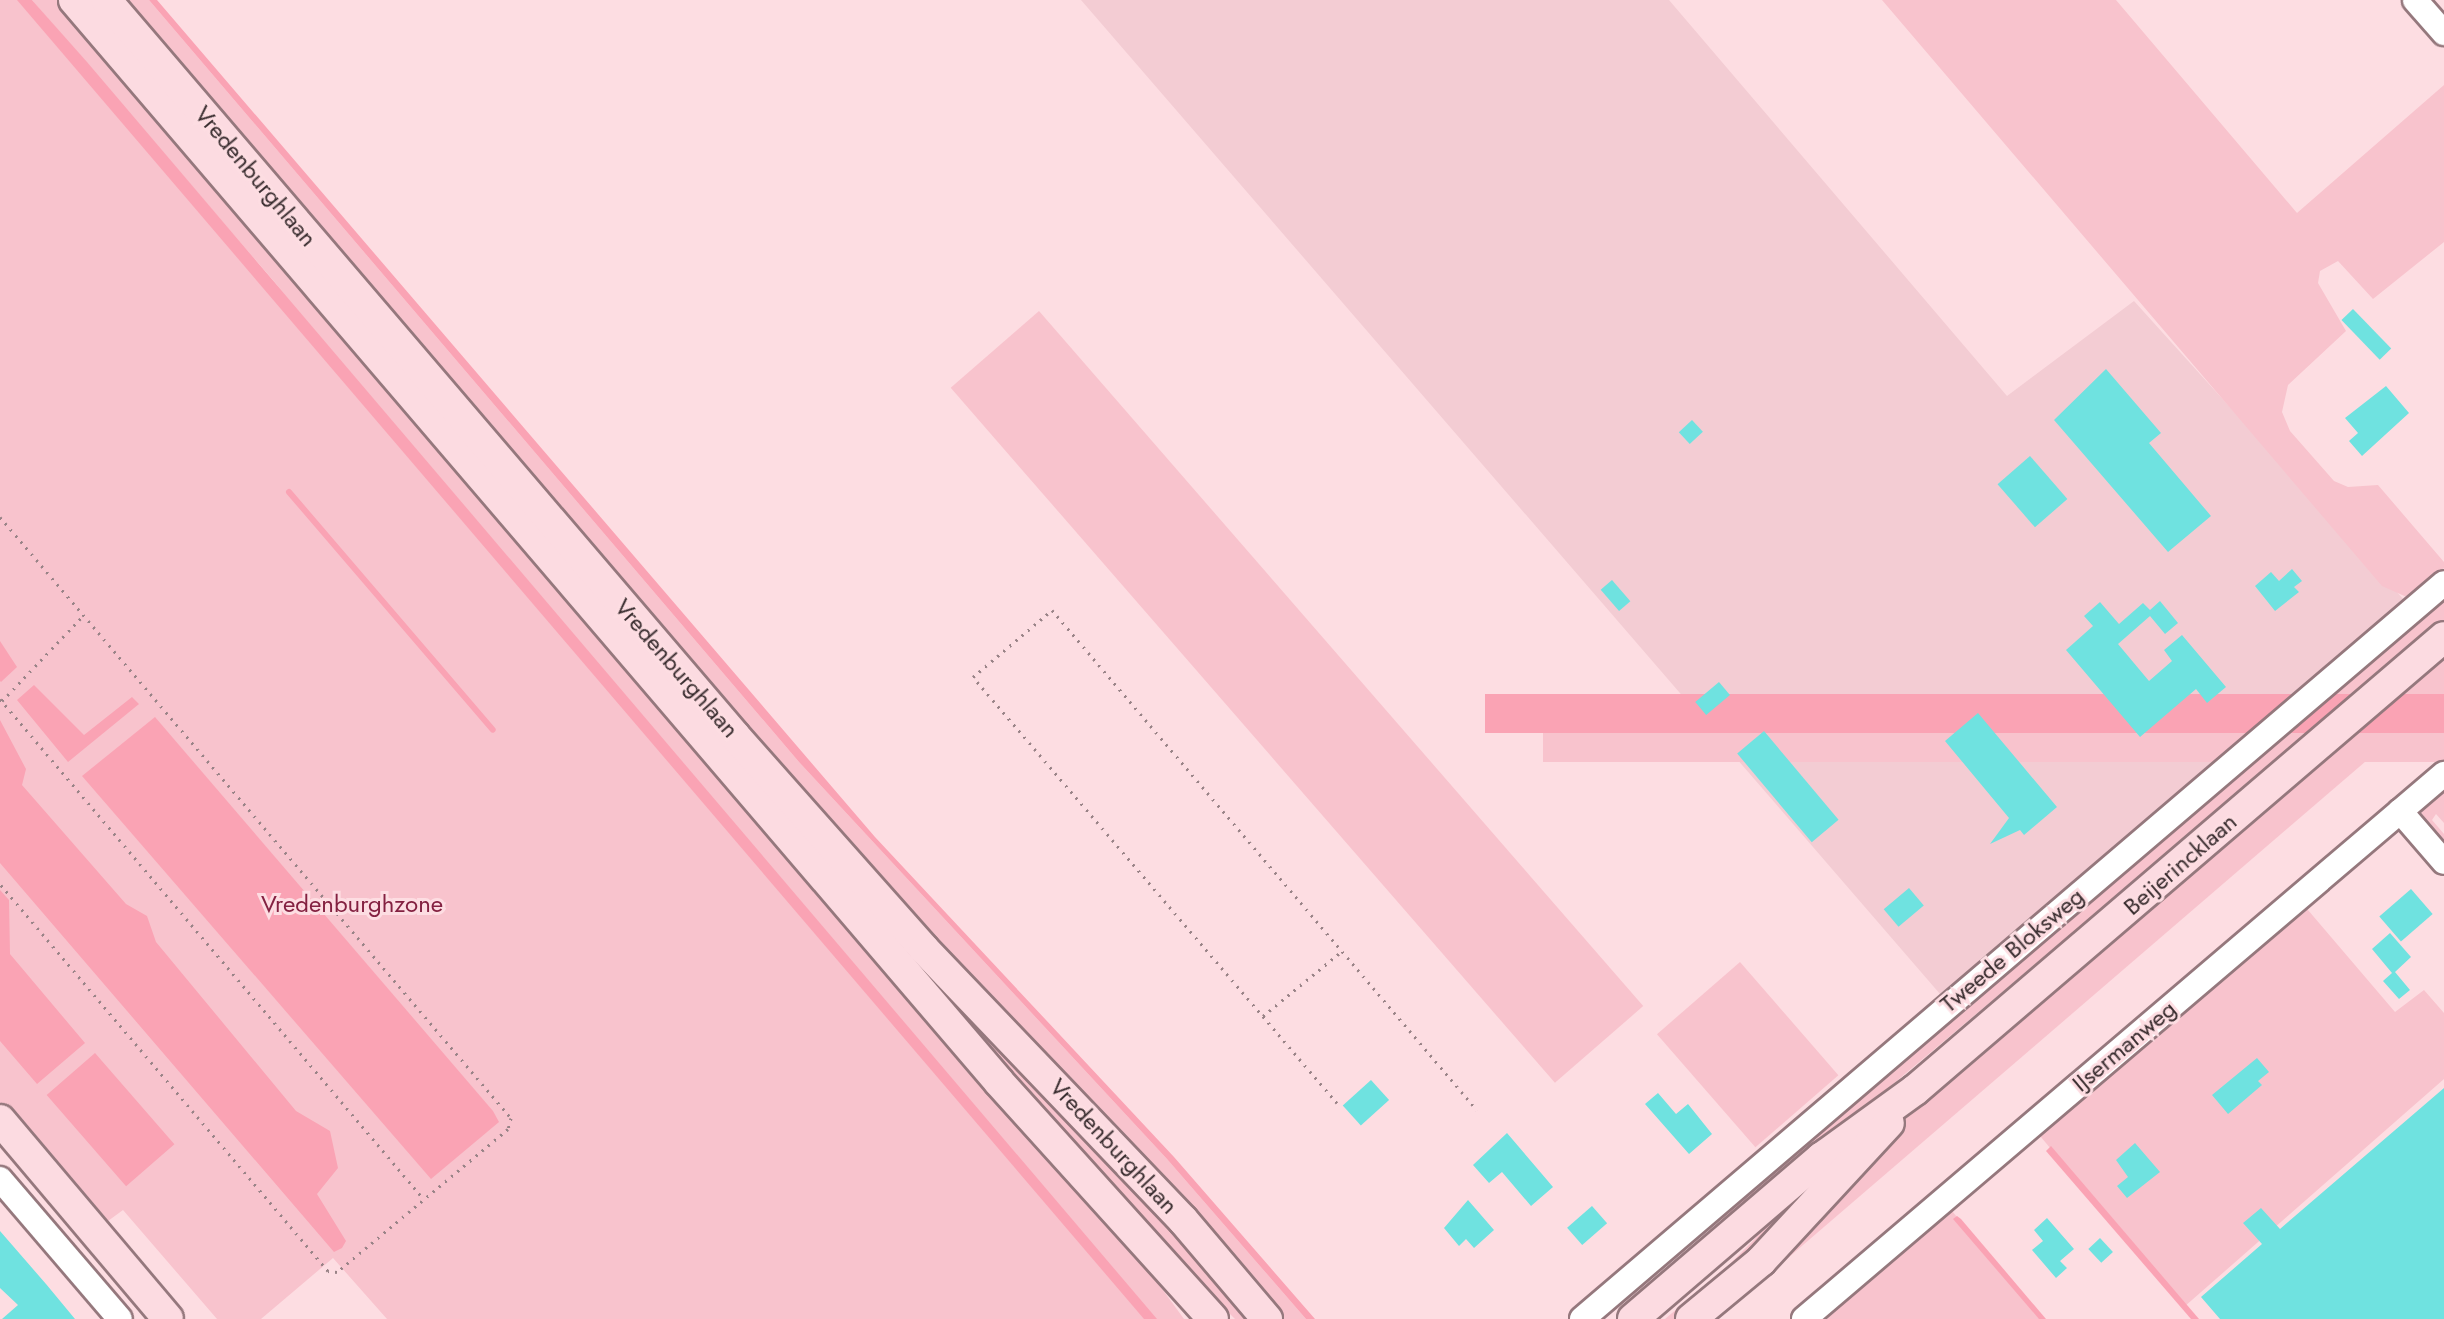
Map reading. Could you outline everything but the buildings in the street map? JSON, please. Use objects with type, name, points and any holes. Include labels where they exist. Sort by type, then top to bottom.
[{"type":"main road","name":"Vredenburghlaan","points":[[74,0],[999,1082],[1213,1319]]},
{"type":"main road","name":"Vredenburghlaan","points":[[106,0],[735,736],[924,949],[1183,1220],[1267,1319]]},
{"type":"main road","name":"Beijerincklaan","points":[[1633,1319],[1821,1158],[1915,1090],[2444,637]]},
{"type":"main road","name":"Beijerincklaan","points":[[1691,1319],[1771,1251],[1915,1090]]},
{"type":"main road","points":[[1,1125],[168,1319]]},
{"type":"street","points":[[2415,0],[2444,33]]},
{"type":"street","name":"Tweede Bloksweg","points":[[1582,1319],[2444,583]]},
{"type":"street","name":"IJsermanweg","points":[[1804,1319],[2444,774]]},
{"type":"street","points":[[2400,811],[2444,862]]},
{"type":"street","points":[[0,1179],[120,1319]]},
{"type":"path","points":[[0,517],[511,1118],[508,1129],[337,1272],[328,1271],[0,884]]},
{"type":"path","points":[[1337,1103],[973,677],[1052,610],[1477,1110]]},
{"type":"path","points":[[84,615],[1,700],[423,1197]]},
{"type":"path","points":[[1263,1016],[1342,951]]},
{"type":"shaded area","points":[[17,0],[32,0],[87,62],[1157,1319],[1144,1319]]},
{"type":"shaded area","points":[[149,0],[157,0],[875,837],[1174,1157],[1315,1319],[1306,1319],[1167,1159],[799,762]]},
{"type":"shaded area","points":[[1081,0],[1669,0],[2007,396],[2134,301],[2414,611],[1940,994]]},
{"type":"shaded area","points":[[0,641],[17,667],[1,682],[0,681]]},
{"type":"shaded area","points":[[34,685],[84,735],[132,697],[139,704],[68,762],[17,700]]},
{"type":"shaded area","points":[[1485,694],[2444,694],[2444,733],[1485,733]]},
{"type":"shaded area","points":[[155,717],[493,1111],[499,1122],[431,1179],[82,776]]},
{"type":"shaded area","points":[[0,720],[26,769],[22,785],[126,904],[147,916],[156,942],[296,1111],[330,1131],[338,1168],[317,1194],[346,1241],[342,1248],[334,1252],[0,863]]},
{"type":"shaded area","points":[[0,890],[9,900],[10,954],[85,1043],[37,1084],[0,1041]]},
{"type":"shaded area","points":[[95,1053],[174,1144],[126,1186],[47,1095]]},
{"type":"shaded area","points":[[2051,1146],[2199,1319],[2191,1319],[2046,1151]]},
{"type":"shaded area","points":[[1957,1216],[2046,1319],[2039,1319],[1953,1219]]},
{"type":"green space","name":"Vredenburghzone","points":[[0,0],[24,0],[284,293],[32,0],[69,0],[1117,1227],[1184,1319],[387,1319],[333,1258],[261,1319],[217,1319],[123,1210],[108,1221],[99,1219],[0,1103]]},
{"type":"green space","points":[[113,0],[149,0],[799,762],[1167,1159],[1306,1319],[1273,1319],[928,944]]},
{"type":"green space","points":[[1882,0],[2116,0],[2297,213],[2444,85],[2444,242],[2373,299],[2338,261],[2320,271],[2318,283],[2346,331],[2288,385],[2282,412],[2290,431],[2334,481],[2348,487],[2378,485],[2444,562],[2444,568],[2409,598],[2382,586]]},
{"type":"green space","points":[[1039,311],[1643,1006],[1555,1083],[951,388]]},
{"type":"green space","points":[[570,553],[1259,1319],[1235,1319],[1089,1172]]},
{"type":"green space","points":[[2444,594],[2444,620],[1785,1175],[1721,1220],[1716,1214]]},
{"type":"green space","points":[[2444,659],[2444,694],[1717,1319],[1705,1319],[1918,1105]]},
{"type":"green space","points":[[1543,733],[2444,733],[2444,762],[1543,762]]},
{"type":"green space","points":[[2444,782],[2444,823],[2436,814],[2432,820],[2444,834],[2444,850],[2421,812]]},
{"type":"green space","points":[[2302,903],[2395,1012],[2424,990],[2444,1013],[2444,1079],[2184,1307],[2035,1130]]},
{"type":"green space","points":[[1740,962],[1838,1075],[1755,1147],[1657,1034]]},
{"type":"green space","points":[[1846,1147],[1773,1230],[1674,1319],[1665,1319],[1731,1263]]},
{"type":"green space","points":[[1947,1205],[2042,1319],[1827,1319]]},
{"type":"waterway","points":[[289,492],[493,730]]}]
